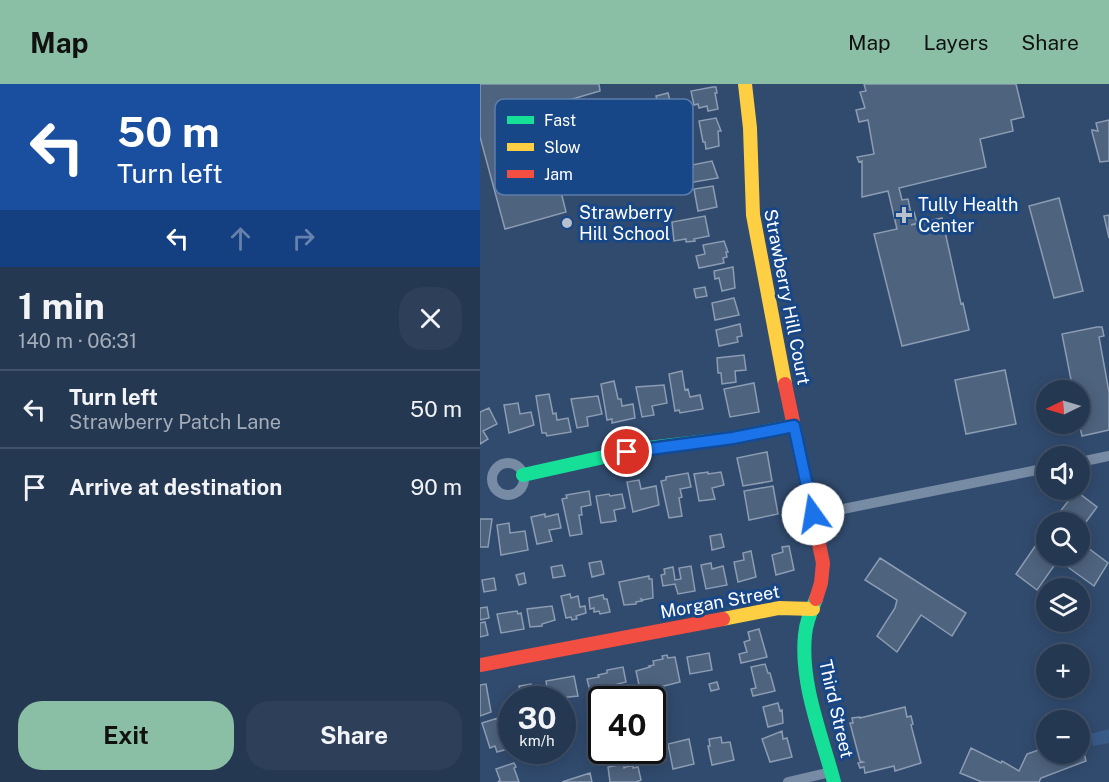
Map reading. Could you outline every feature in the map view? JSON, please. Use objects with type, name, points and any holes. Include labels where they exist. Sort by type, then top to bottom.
[{"type":"street","name":"Strawberry Hill Court","points":[[745,84],[750,128],[753,215],[813,514]]},
{"type":"street","points":[[523,475],[640,449],[733,438],[794,426]]},
{"type":"street","points":[[1090,460],[1109,456]]},
{"type":"street","points":[[813,609],[819,593],[823,570],[813,514],[1036,470]]},
{"type":"street","name":"Morgan Street","points":[[480,665],[779,608],[813,609]]},
{"type":"street","name":"Third Street","points":[[813,609],[805,634],[805,661],[832,777]]},
{"type":"street","points":[[788,782],[832,777]]},
{"type":"water","points":[[1109,729],[1109,743],[1093,746],[1090,734]]},
{"type":"building","points":[[480,84],[599,84],[600,91],[572,99],[495,99],[495,192],[480,137]]},
{"type":"building","name":"Tully Health Center","points":[[864,84],[1016,84],[1024,117],[1011,120],[1013,131],[980,139],[986,167],[899,188],[902,200],[908,199],[911,213],[914,212],[917,223],[911,225],[942,218],[969,330],[902,346],[874,234],[897,229],[888,191],[862,197],[862,161],[859,162],[857,157],[874,154],[868,120],[859,122],[856,110],[865,108],[860,92],[866,91]]},
{"type":"building","points":[[716,87],[718,109],[708,111],[707,106],[699,108],[698,104],[694,105],[691,91]]},
{"type":"building","points":[[668,93],[670,99],[657,99],[656,96]]},
{"type":"building","points":[[716,118],[721,131],[718,131],[719,146],[706,149],[699,121]]},
{"type":"building","points":[[1109,120],[1109,161],[1100,162],[1092,130],[1098,131],[1096,123]]},
{"type":"building","points":[[712,161],[718,178],[693,182],[693,165]]},
{"type":"building","points":[[713,186],[717,207],[698,211],[694,189]]},
{"type":"building","points":[[496,195],[562,195],[566,212],[505,229]]},
{"type":"building","points":[[1059,198],[1083,291],[1054,298],[1029,206]]},
{"type":"building","points":[[1109,215],[1109,238],[1104,216]]},
{"type":"building","points":[[705,216],[709,236],[694,239],[695,241],[686,242],[686,239],[674,241],[672,222]]},
{"type":"building","points":[[724,241],[728,252],[726,252],[727,257],[723,258],[724,263],[699,268],[696,256],[705,254],[703,245]]},
{"type":"building","points":[[733,267],[735,288],[722,291],[719,278],[715,279],[714,271]]},
{"type":"building","points":[[705,287],[707,296],[696,298],[694,289]]},
{"type":"building","points":[[734,298],[739,315],[715,320],[712,303]]},
{"type":"building","points":[[740,324],[742,336],[737,337],[738,342],[719,346],[716,330]]},
{"type":"building","points":[[1102,327],[1104,336],[1099,337],[1109,392],[1109,430],[1082,436],[1082,434],[1090,434],[1090,380],[1071,380],[1062,334]]},
{"type":"building","points":[[744,355],[746,370],[735,371],[736,382],[722,384],[721,373],[718,373],[717,358]]},
{"type":"building","points":[[1005,370],[1016,424],[966,434],[955,380]]},
{"type":"building","points":[[682,371],[685,390],[688,389],[690,397],[700,395],[703,409],[680,413],[679,410],[675,411],[669,374]]},
{"type":"building","points":[[614,381],[618,399],[621,399],[622,406],[633,404],[635,418],[612,423],[612,419],[607,420],[601,384]]},
{"type":"building","points":[[754,383],[759,412],[730,417],[724,389]]},
{"type":"building","points":[[664,385],[667,403],[652,406],[654,415],[642,417],[636,387]]},
{"type":"building","points":[[549,394],[553,414],[556,413],[557,420],[568,418],[571,432],[547,436],[546,433],[542,433],[536,396]]},
{"type":"building","points":[[598,396],[602,414],[587,417],[588,426],[577,428],[571,399]]},
{"type":"building","points":[[518,403],[520,414],[531,412],[534,425],[509,433],[504,405]]},
{"type":"building","points":[[489,408],[497,424],[483,431],[488,439],[480,444],[480,412]]},
{"type":"building","points":[[767,452],[772,481],[743,486],[737,458]]},
{"type":"building","points":[[708,472],[708,474],[721,472],[724,485],[712,488],[715,499],[699,501],[694,474]]},
{"type":"building","points":[[688,473],[691,487],[680,489],[682,516],[669,518],[661,481],[666,480],[666,477]]},
{"type":"building","points":[[639,480],[641,489],[656,486],[659,505],[633,512],[627,482]]},
{"type":"building","points":[[773,486],[778,514],[749,520],[744,491]]},
{"type":"building","points":[[589,491],[591,505],[581,507],[582,515],[579,515],[582,534],[570,536],[562,499],[567,498],[566,495]]},
{"type":"building","points":[[609,494],[610,496],[622,494],[625,508],[614,510],[616,521],[601,523],[596,496]]},
{"type":"building","points":[[1069,500],[1088,500],[1097,507],[1090,516],[1090,512],[1060,512]]},
{"type":"building","points":[[545,514],[545,517],[558,514],[561,528],[549,530],[552,541],[537,544],[531,517]]},
{"type":"building","points":[[480,519],[492,519],[488,547],[480,547]]},
{"type":"building","points":[[509,523],[510,533],[525,531],[528,550],[501,555],[497,525]]},
{"type":"building","points":[[721,534],[724,547],[712,550],[710,536]]},
{"type":"building","points":[[1036,545],[1036,566],[1054,566],[1045,578],[1036,578],[1036,589],[1016,574]]},
{"type":"building","points":[[789,546],[794,570],[776,575],[772,555],[783,552],[782,547]]},
{"type":"building","points":[[1090,550],[1108,563],[1094,586],[1090,583],[1090,578],[1083,578],[1066,566],[1090,566]]},
{"type":"building","points":[[751,551],[756,577],[738,582],[734,562],[744,560],[743,553]]},
{"type":"building","points":[[880,558],[966,613],[952,636],[921,615],[897,652],[877,636],[895,608],[897,600],[865,580]]},
{"type":"building","points":[[601,561],[604,574],[592,577],[589,563]]},
{"type":"building","points":[[711,563],[712,569],[723,566],[727,585],[706,589],[701,565]]},
{"type":"building","points":[[562,565],[565,576],[553,578],[551,567]]},
{"type":"building","points":[[691,566],[695,591],[678,594],[675,584],[663,586],[661,575],[665,574],[664,569],[673,567],[675,580],[681,579],[679,568]]},
{"type":"building","points":[[524,573],[526,583],[519,585],[516,575]]},
{"type":"building","points":[[649,576],[649,579],[652,579],[653,598],[641,599],[642,601],[636,604],[624,605],[619,582]]},
{"type":"building","points":[[494,578],[496,590],[484,592],[482,580]]},
{"type":"building","points":[[570,594],[571,598],[578,596],[580,607],[585,606],[586,613],[572,620],[571,617],[566,618],[561,596]]},
{"type":"building","points":[[603,595],[604,599],[607,599],[610,612],[600,614],[599,611],[594,612],[594,608],[590,609],[589,598]]},
{"type":"building","points":[[552,606],[555,620],[542,624],[542,626],[530,627],[527,609]]},
{"type":"building","points":[[487,607],[489,618],[480,620],[480,608]]},
{"type":"building","points":[[517,611],[518,614],[521,613],[524,629],[501,633],[497,614]]},
{"type":"building","points":[[485,622],[488,635],[480,637],[480,623]]},
{"type":"building","points":[[759,629],[767,657],[741,663],[739,654],[747,652],[744,642],[750,640],[748,632]]},
{"type":"building","points":[[709,653],[712,670],[690,674],[687,657]]},
{"type":"building","points":[[662,656],[675,657],[680,682],[664,686],[639,685],[636,671],[654,665],[653,661],[663,659]]},
{"type":"building","points":[[765,664],[775,691],[753,696],[751,689],[756,688],[751,667]]},
{"type":"building","points":[[623,667],[626,682],[610,686],[589,686],[587,679],[599,677],[598,675],[607,673],[607,670]]},
{"type":"building","points":[[574,676],[576,686],[547,686],[546,681]]},
{"type":"building","points":[[717,682],[719,689],[711,691],[709,684]]},
{"type":"building","points":[[486,684],[491,712],[480,716],[480,685]]},
{"type":"building","points":[[778,703],[780,711],[782,710],[783,723],[768,727],[763,707]]},
{"type":"building","points":[[905,707],[907,717],[911,716],[913,724],[911,725],[921,763],[895,771],[894,766],[865,773],[864,767],[860,768],[858,763],[863,762],[860,761],[850,723],[853,723],[852,718]]},
{"type":"building","points":[[498,718],[498,752],[495,746],[490,748],[482,723]]},
{"type":"building","points":[[782,731],[783,739],[787,738],[792,757],[770,762],[762,739]]},
{"type":"building","points":[[721,737],[722,743],[730,742],[734,760],[712,765],[709,739]]},
{"type":"building","points":[[689,739],[694,764],[673,769],[668,744]]},
{"type":"building","points":[[971,748],[1019,771],[1027,754],[1036,751],[1036,764],[1078,764],[1041,778],[1039,782],[982,782],[960,773]]},
{"type":"building","points":[[514,764],[519,782],[498,782],[500,780],[496,769]]},
{"type":"building","points":[[624,764],[624,768],[638,767],[641,780],[610,782],[608,767]]},
{"type":"building","points":[[590,773],[592,782],[562,782]]},
{"type":"traffic: fast","points":[[523,475],[640,449],[733,438],[793,426]]},
{"type":"traffic: fast","points":[[816,599],[806,630],[804,653],[813,710],[834,782]]},
{"type":"traffic: slow","points":[[745,84],[750,128],[753,215],[785,384]]},
{"type":"traffic: slow","points":[[723,619],[779,608],[813,609]]},
{"type":"traffic: jam","points":[[785,384],[823,563],[821,583],[816,599]]},
{"type":"traffic: jam","points":[[480,665],[723,619]]},
{"type":"place","name":"Tully Health Center","points":[[904,215]]},
{"type":"place","name":"Strawberry Hill School","points":[[567,223]]},
{"type":"route","points":[[627,452],[733,438],[794,426],[813,514]]}]
